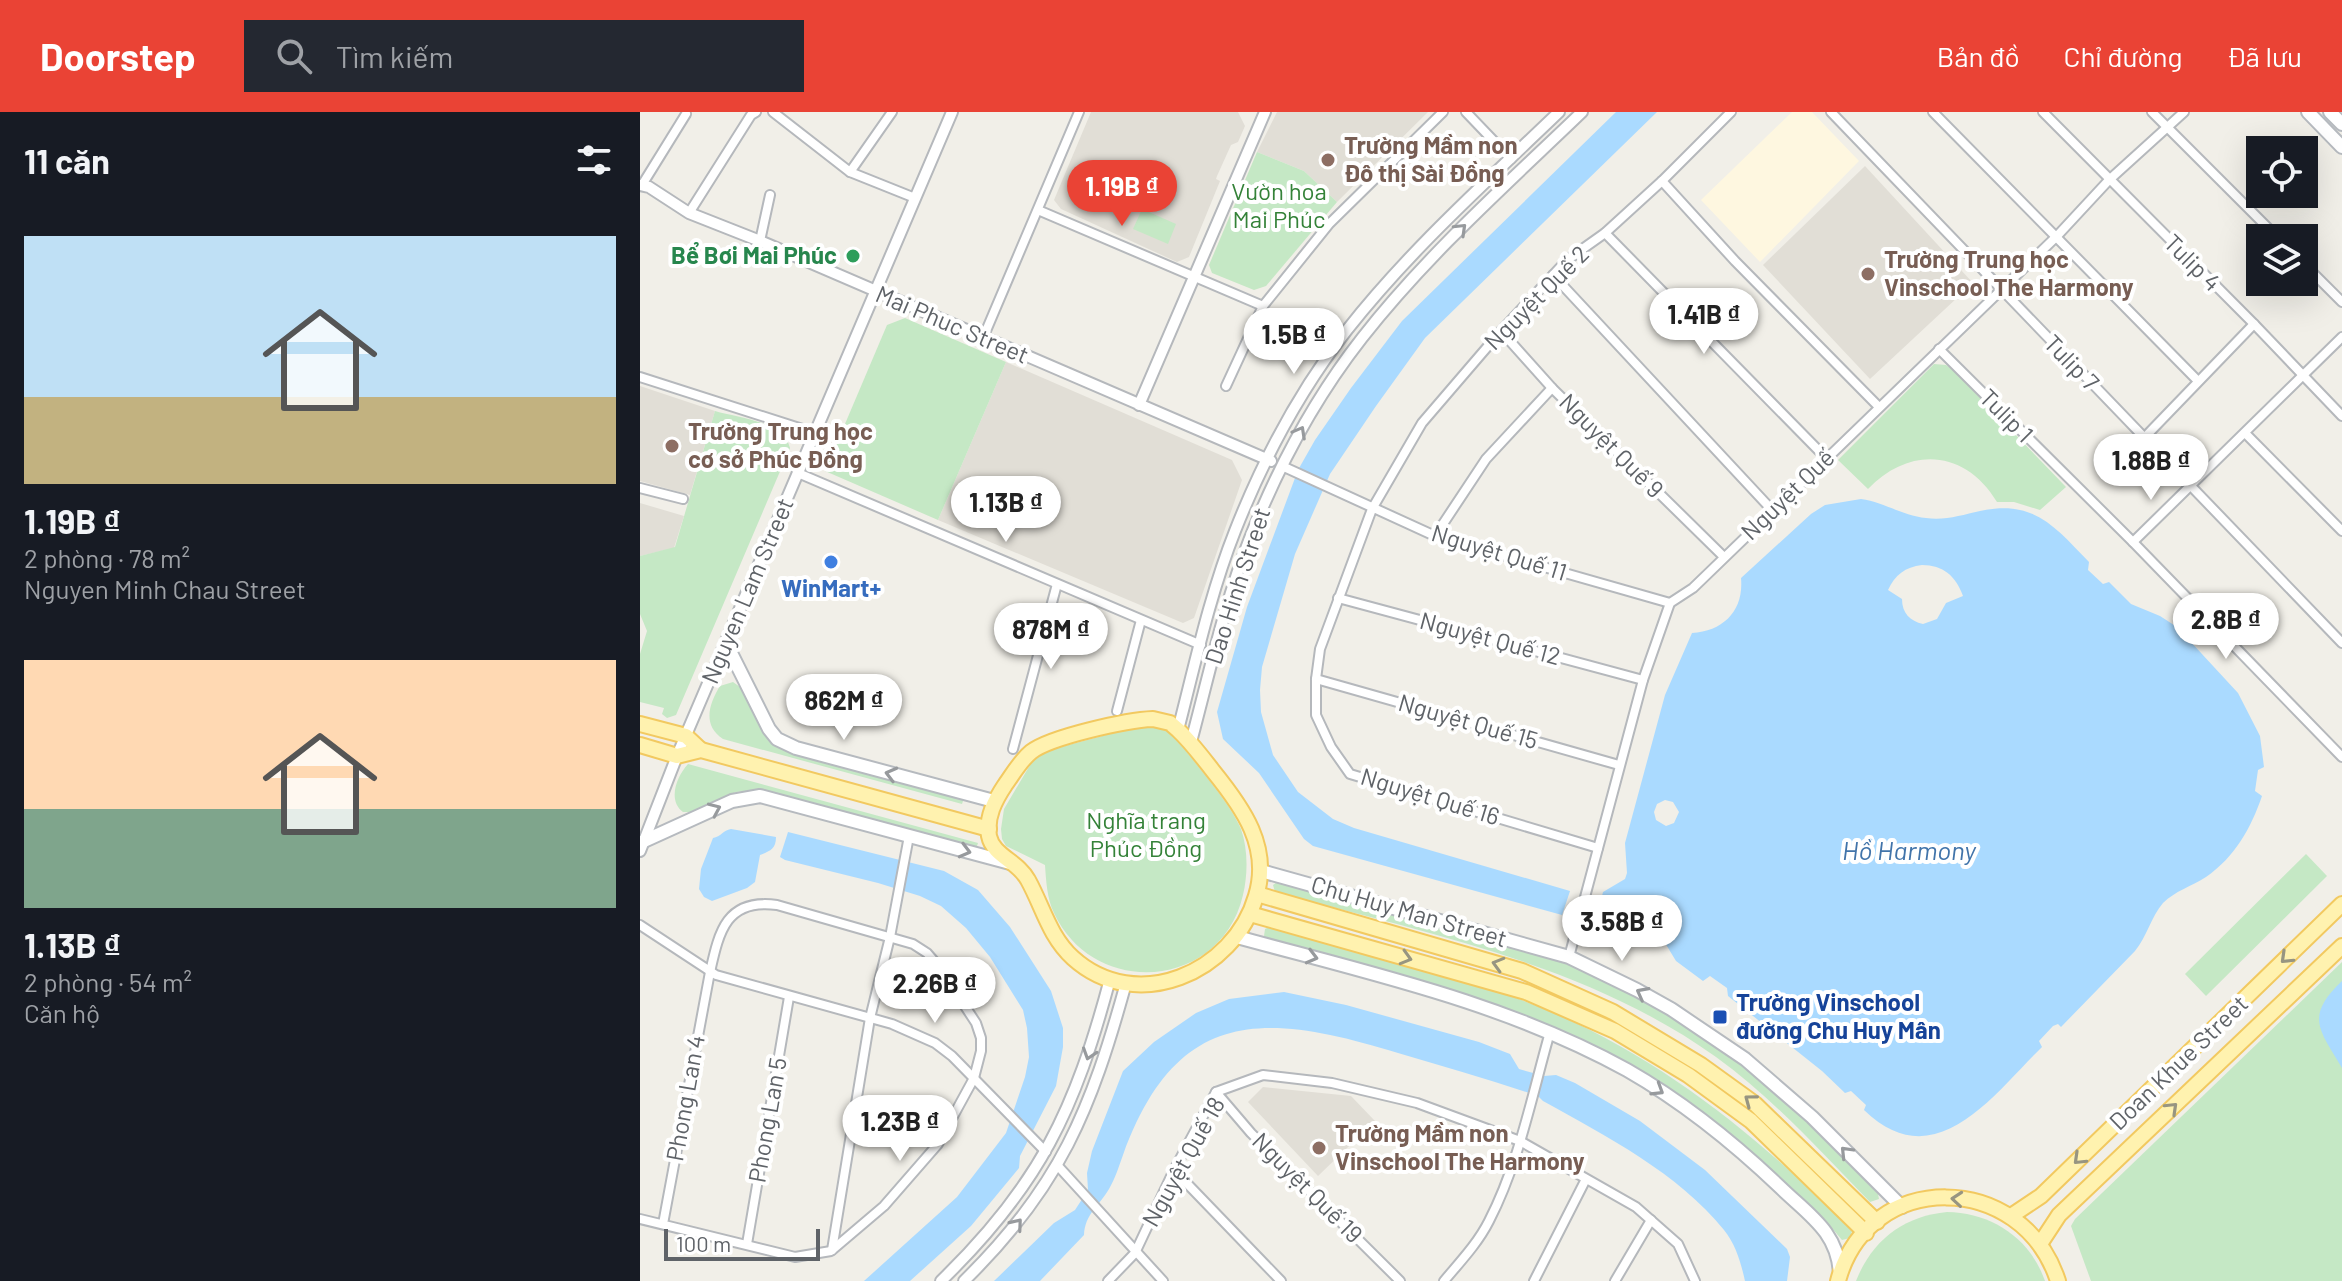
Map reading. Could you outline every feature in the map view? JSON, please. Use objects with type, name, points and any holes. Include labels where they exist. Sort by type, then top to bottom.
[{"type":"main road","points":[[2308,112],[2342,147]]},
{"type":"main road","points":[[2330,112],[2342,124]]},
{"type":"main road","points":[[726,643],[777,739],[796,748],[994,801]]},
{"type":"main road","points":[[1137,720],[1161,720],[1191,742],[1244,812],[1256,840],[1261,871],[1257,894],[1237,937],[1217,958],[1185,976],[1151,983],[1126,983],[1110,979],[1085,968],[1059,942],[1048,925],[1030,882],[1018,865],[993,845],[989,829],[994,801],[1031,752],[1049,743],[1137,720]]},
{"type":"main road","points":[[640,724],[686,736],[701,750],[989,829]]},
{"type":"main road","points":[[640,745],[677,756],[701,750]]},
{"type":"main road","points":[[642,846],[732,801],[754,796],[1018,865]]},
{"type":"main road","name":"Chu Huy Man Street","points":[[1261,871],[1569,957],[1671,1009],[1745,1059],[1812,1117],[1902,1207]]},
{"type":"main road","name":"Chu Huy Man Street","points":[[1257,894],[1522,971],[1613,1012],[1701,1065],[1755,1104],[1872,1227]]},
{"type":"main road","name":"Doan Khue Street","points":[[2011,1216],[2041,1196],[2342,904]]},
{"type":"main road","name":"Chu Huy Man Street","points":[[1250,914],[1526,992],[1615,1031],[1688,1075],[1751,1121],[1872,1227]]},
{"type":"main road","points":[[1237,937],[1495,1011],[1550,1032],[1626,1070],[1684,1106],[1751,1159],[1826,1231],[1836,1246],[1839,1278]]},
{"type":"main road","name":"Doan Khue Street","points":[[2040,1244],[2059,1215],[2342,946]]},
{"type":"main road","points":[[1839,1278],[1847,1258],[1872,1227],[1902,1207],[1938,1197],[1957,1197],[1976,1200],[2011,1216],[2040,1244],[2058,1281]]},
{"type":"street","points":[[689,213],[751,115],[756,112]]},
{"type":"street","points":[[850,172],[892,112]]},
{"type":"street","name":"Nguyen Lam Street","points":[[642,846],[677,756],[952,112]]},
{"type":"street","points":[[983,338],[1079,112]]},
{"type":"street","points":[[1139,405],[1265,112]]},
{"type":"street","points":[[1226,386],[1263,306],[1329,224],[1443,112]]},
{"type":"street","points":[[1466,112],[1511,159]]},
{"type":"street","name":"Dao Hinh Street","points":[[1178,730],[1229,547],[1267,460],[1310,384],[1359,316],[1408,259],[1559,112]]},
{"type":"street","name":"Dao Hinh Street","points":[[1191,742],[1241,562],[1331,382],[1389,304],[1438,251],[1582,112]]},
{"type":"street","name":"Nguyệt Quế 2","points":[[1372,509],[1422,423],[1501,331],[1567,260],[1605,233],[1731,112]]},
{"type":"street","name":"Tulip 7","points":[[1831,112],[2342,643]]},
{"type":"street","points":[[1933,112],[2198,381]]},
{"type":"street","name":"Tulip 4","points":[[2043,112],[2342,416]]},
{"type":"street","points":[[2152,112],[2264,224]]},
{"type":"street","name":"Nguyệt Quế","points":[[1670,603],[1693,588],[2057,236],[2109,180],[2184,112]]},
{"type":"street","points":[[776,113],[850,172],[915,198]]},
{"type":"street","points":[[641,185],[686,114]]},
{"type":"street","points":[[1662,181],[1735,261],[1879,407]]},
{"type":"street","name":"Mai Phuc Street","points":[[641,185],[689,213],[1287,468]]},
{"type":"street","points":[[760,241],[770,195]]},
{"type":"street","points":[[1038,210],[1263,306]]},
{"type":"street","points":[[1605,233],[1826,458]]},
{"type":"street","points":[[1553,275],[1772,510]]},
{"type":"street","points":[[2318,278],[2342,302]]},
{"type":"street","points":[[2144,438],[2254,324]]},
{"type":"street","name":"Nguyệt Quế 9","points":[[1501,331],[1552,388],[1724,557]]},
{"type":"street","points":[[2133,542],[2342,337]]},
{"type":"street","name":"Tulip 1","points":[[1939,349],[2342,757]]},
{"type":"street","points":[[640,377],[815,433]]},
{"type":"street","points":[[1435,536],[1486,459],[1552,388]]},
{"type":"street","points":[[2245,433],[2342,531]]},
{"type":"street","name":"Nguyệt Quế 11","points":[[1287,468],[1435,536],[1670,603]]},
{"type":"street","points":[[798,473],[1201,645]]},
{"type":"street","points":[[640,488],[683,499]]},
{"type":"street","name":"Nguyệt Quế 16","points":[[1372,509],[1320,649],[1316,715],[1331,747],[1350,774],[1598,848]]},
{"type":"street","points":[[1013,749],[1057,584]]},
{"type":"street","name":"Nguyệt Quế 12","points":[[1338,598],[1643,680]]},
{"type":"street","points":[[1569,957],[1643,680],[1670,603]]},
{"type":"street","points":[[1117,711],[1141,620]]},
{"type":"street","name":"Nguyệt Quế 15","points":[[1316,679],[1619,765]]},
{"type":"street","points":[[831,1251],[870,1018],[890,937],[909,836]]},
{"type":"street","name":"Phong Lan 4","points":[[663,1224],[719,933],[726,921],[745,907],[777,905],[913,944],[927,953],[976,1023],[981,1051],[974,1078]]},
{"type":"street","points":[[640,925],[710,972],[730,981],[870,1018],[935,1043],[1046,1152]]},
{"type":"street","points":[[941,1281],[981,1240],[1022,1190],[1046,1152],[1068,1110],[1094,1039],[1110,979]]},
{"type":"street","points":[[964,1281],[1016,1225],[1058,1166],[1082,1119],[1108,1047],[1126,983]]},
{"type":"street","name":"Phong Lan 5","points":[[747,1244],[789,997]]},
{"type":"street","points":[[1444,1281],[1488,1224],[1500,1199],[1520,1141],[1550,1032]]},
{"type":"street","name":"Nguyệt Quế 18","points":[[1108,1281],[1135,1253],[1174,1170],[1216,1092],[1263,1075],[1332,1083],[1417,1103],[1520,1141],[1636,1207],[1678,1244],[1695,1281]]},
{"type":"street","points":[[640,1219],[795,1257],[831,1251],[884,1206],[938,1144],[974,1078]]},
{"type":"street","name":"Nguyệt Quế 19","points":[[1216,1092],[1251,1133],[1400,1281]]},
{"type":"street","points":[[1068,1110],[1082,1119]]},
{"type":"street","points":[[1058,1166],[1163,1281]]},
{"type":"street","points":[[1174,1170],[1281,1281]]},
{"type":"street","points":[[1534,1281],[1586,1179]]},
{"type":"street","points":[[1022,1190],[1036,1199]]},
{"type":"street","points":[[1615,1281],[1651,1220]]},
{"type":"shaded area","points":[[1091,112],[1238,112],[1245,126],[1238,142],[1231,145],[1217,176],[1216,179],[1220,181],[1189,257],[1177,262],[1061,209],[1054,200]]},
{"type":"shaded area","name":"Trường Mầm non Đô thị Sài Đồng","points":[[1277,112],[1428,112],[1337,202],[1304,171],[1257,152]]},
{"type":"shaded area","points":[[1792,112],[1812,112],[1859,161],[1760,262],[1701,200]]},
{"type":"shaded area","name":"Trường Trung học Vinschool The Harmony","points":[[1865,166],[1973,283],[1870,379],[1763,265]]},
{"type":"shaded area","points":[[1006,362],[1232,460],[1242,480],[1194,618],[1183,623],[938,520]]},
{"type":"shaded area","name":"Trường Trung học cơ sở Phúc Đồng","points":[[640,386],[715,411],[690,495],[640,481]]},
{"type":"shaded area","points":[[640,503],[684,516],[674,548],[640,556]]},
{"type":"shaded area","name":"Trường Mầm non Vinschool The Harmony","points":[[1263,1087],[1351,1096],[1375,1121],[1318,1176],[1248,1102]]},
{"type":"green space","name":"Vườn hoa Mai Phúc","points":[[1257,152],[1304,171],[1337,202],[1266,286],[1254,290],[1212,273],[1209,265]]},
{"type":"green space","points":[[1142,209],[1176,224],[1168,244],[1133,229]]},
{"type":"green space","points":[[905,318],[1006,362],[938,520],[825,471],[887,325]]},
{"type":"green space","points":[[1934,364],[1946,365],[1953,370],[2066,487],[2040,510],[2014,502],[1997,502],[1970,472],[1954,463],[1919,460],[1884,475],[1868,489],[1838,460]]},
{"type":"green space","points":[[715,411],[770,426],[786,439],[790,448],[676,715],[667,718],[662,714],[664,708],[640,702],[640,654],[647,631],[640,614],[640,556],[675,547]]},
{"type":"green space","points":[[733,682],[740,687],[766,736],[781,748],[964,798],[962,804],[723,739],[712,727],[711,707],[720,686]]},
{"type":"green space","name":"Nghĩa trang Phúc Đồng","points":[[1147,724],[1163,728],[1177,739],[1221,795],[1241,829],[1246,862],[1243,895],[1230,927],[1210,950],[1184,965],[1155,972],[1126,970],[1097,960],[1073,941],[1052,908],[1045,865],[1006,846],[1001,829],[1004,809],[1033,760],[1046,751]]},
{"type":"green space","points":[[688,764],[978,843],[976,849],[759,790],[736,792],[691,812],[683,812],[675,801],[675,788]]},
{"type":"green space","points":[[2306,854],[2327,876],[2206,996],[2185,974]]},
{"type":"green space","points":[[1280,880],[1530,950],[1587,971],[1634,994],[1704,1035],[1762,1079],[1830,1143],[1878,1194],[1879,1199],[1870,1202],[1757,1090],[1716,1057],[1666,1025],[1613,998],[1503,955],[1275,892],[1273,885]]},
{"type":"green space","points":[[1269,927],[1480,985],[1592,1031],[1673,1079],[1748,1135],[1852,1231],[1850,1238],[1842,1240],[1800,1196],[1701,1111],[1634,1067],[1534,1020],[1483,1001],[1379,969],[1270,941],[1264,936],[1265,929]]},
{"type":"green space","points":[[2342,962],[2342,1281],[2091,1281],[2071,1226],[2075,1219]]},
{"type":"green space","points":[[1947,1212],[1979,1217],[2007,1231],[2030,1252],[2045,1281],[1856,1281],[1871,1253],[1891,1233],[1917,1219]]},
{"type":"water","points":[[1616,112],[1657,112],[1425,338],[1330,474],[1295,554],[1262,667],[1260,690],[1261,712],[1273,755],[1298,792],[1333,819],[1354,828],[1570,891],[1562,915],[1313,846],[1304,839],[1259,773],[1223,739],[1217,712],[1247,607],[1298,470],[1315,440],[1402,321]]},
{"type":"water","name":"Hồ Harmony","points":[[1861,499],[1909,515],[1933,519],[1999,508],[2015,509],[2042,519],[2089,562],[2088,570],[2103,584],[2109,582],[2131,604],[2177,627],[2238,693],[2260,736],[2264,767],[2258,770],[2255,791],[2262,796],[2253,819],[2234,851],[2206,877],[2163,903],[2135,951],[2061,1027],[2058,1024],[2053,1026],[2039,1041],[2042,1047],[2004,1087],[1961,1122],[1939,1133],[1915,1136],[1890,1129],[1864,1110],[1866,1105],[1851,1091],[1845,1093],[1728,996],[1727,988],[1710,976],[1703,981],[1676,961],[1650,918],[1635,911],[1623,921],[1622,942],[1616,945],[1598,937],[1594,929],[1603,892],[1625,879],[1627,873],[1625,843],[1665,695],[1692,633],[1714,628],[1730,617],[1739,600],[1741,578],[1825,505]],"holes":[[[1922,565],[1948,573],[1963,596],[1946,603],[1937,619],[1923,624],[1908,616],[1902,599],[1888,590],[1901,573]],[[1665,800],[1673,802],[1679,812],[1674,823],[1666,826],[1656,820],[1654,812],[1657,804]]]},
{"type":"water","points":[[731,829],[776,837],[775,844],[760,855],[755,882],[712,901],[704,897],[699,889],[701,869],[713,838]]},
{"type":"water","points":[[788,832],[944,871],[978,890],[1010,927],[1051,991],[1063,1028],[1056,1086],[1020,1156],[1019,1168],[971,1226],[910,1281],[864,1281],[957,1197],[1006,1133],[1029,1057],[1023,1010],[990,957],[966,928],[941,906],[878,883],[785,860],[780,857]]},
{"type":"water","points":[[2342,981],[2342,1068],[2322,1033],[2320,1014],[2323,1004]]},
{"type":"water","points":[[1284,992],[1346,1005],[1479,1042],[1510,1054],[1519,1069],[1544,1076],[1556,1075],[1575,1083],[1640,1121],[1705,1170],[1787,1249],[1790,1257],[1787,1281],[1745,1281],[1738,1254],[1728,1236],[1685,1191],[1640,1157],[1538,1096],[1350,1040],[1307,1031],[1267,1028],[1231,1033],[1199,1046],[1170,1070],[1145,1106],[1113,1181],[1090,1216],[1084,1235],[1040,1281],[994,1281],[1054,1223],[1075,1210],[1088,1190],[1087,1173],[1092,1151],[1123,1071],[1154,1042],[1196,1013],[1229,999]]},
{"type":"place","name":"Trường Mầm non Đô thị Sài Đồng","points":[[1328,160]]},
{"type":"place","name":"Bể Bơi Mai Phúc","points":[[853,256]]},
{"type":"place","name":"Trường Trung học Vinschool The Harmony","points":[[1868,274]]},
{"type":"place","name":"Trường Trung học cơ sở Phúc Đồng","points":[[672,446]]},
{"type":"place","name":"WinMart+","points":[[831,562]]},
{"type":"place","name":"Trường Vinschool đường Chu Huy Mân","points":[[1720,1017]]},
{"type":"place","name":"Trường Mầm non Vinschool The Harmony","points":[[1319,1148]]}]
